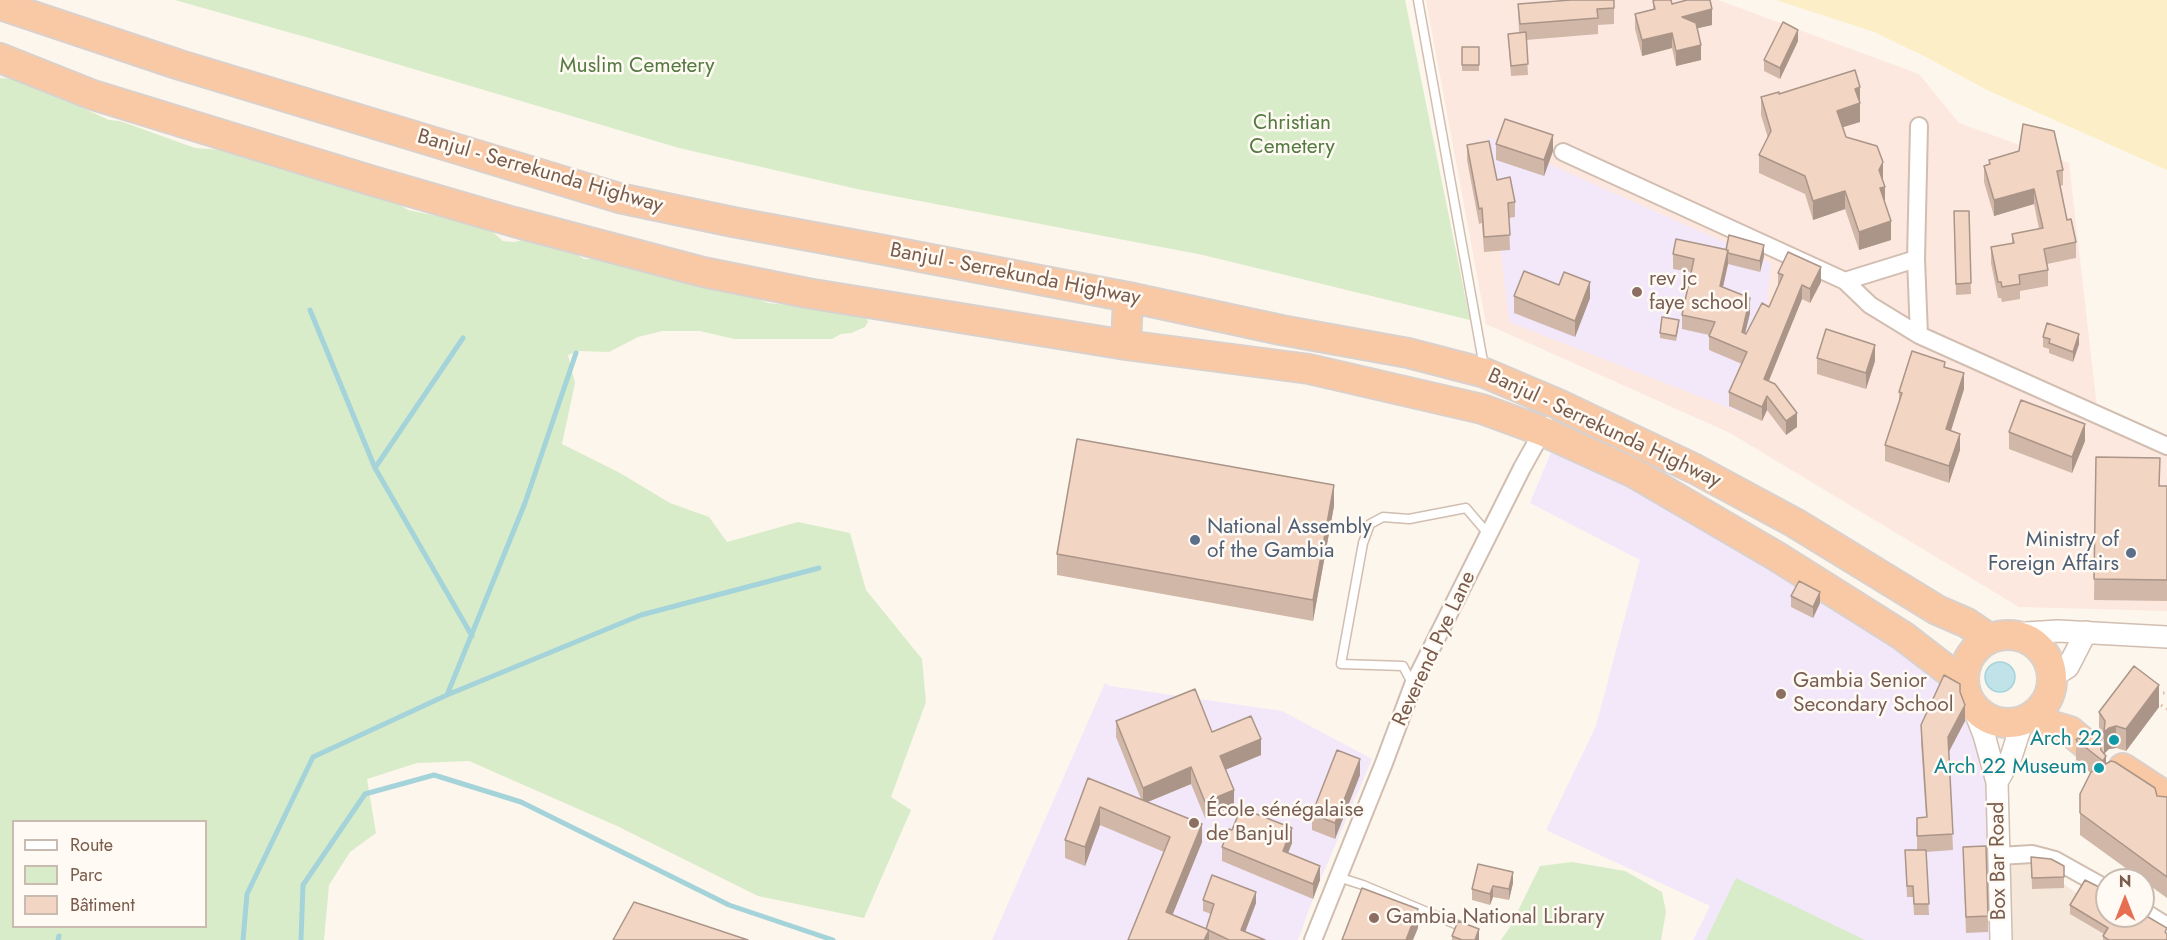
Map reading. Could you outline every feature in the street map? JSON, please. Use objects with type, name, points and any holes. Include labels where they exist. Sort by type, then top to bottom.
[{"type":"highway","name":"Banjul - Serrekunda Highway","points":[[0,5],[191,68],[619,198],[1128,297],[1281,330],[1408,353],[1485,373],[1558,404],[1695,469],[1785,517],[1937,610],[2000,636]]},
{"type":"highway","name":"Banjul - Serrekunda Highway","points":[[0,57],[93,95],[373,181],[514,222],[703,272],[807,293],[1126,345],[1310,369],[1482,409],[1542,431],[1634,473],[1776,556],[1903,636],[1968,694]]},
{"type":"highway","points":[[1126,345],[1128,297]]},
{"type":"highway","points":[[2039,702],[2050,664],[2044,652],[2035,643],[2023,637],[2000,636],[1975,649],[1966,665],[1968,694],[1986,717],[2005,722],[2039,702],[2058,706],[2079,739]]},
{"type":"highway","points":[[2116,764],[2167,797]]},
{"type":"street","points":[[1919,126],[1916,259],[1919,335]]},
{"type":"street","points":[[1563,152],[1845,281],[1870,305],[1919,335],[2167,447]]},
{"type":"street","points":[[1845,281],[1916,259]]},
{"type":"street","name":"Reverend Pye Lane","points":[[1313,940],[1413,685],[1522,468],[1558,404]]},
{"type":"street","points":[[2000,636],[2040,631],[2167,637]]},
{"type":"street","points":[[1997,782],[2039,702],[2068,667],[2086,632]]},
{"type":"street","name":"Box Bar Road","points":[[1968,694],[1984,735],[1997,782],[2001,940]]},
{"type":"street","points":[[1999,856],[2032,854],[2055,860],[2095,882]]},
{"type":"lane","points":[[1418,0],[1485,373]]},
{"type":"lane","points":[[1413,685],[1403,666],[1341,664],[1363,543],[1370,524],[1383,517],[1409,519],[1466,508],[1489,535]]},
{"type":"lane","points":[[1338,877],[1363,885],[1469,930]]},
{"type":"path","points":[[2156,693],[2167,693]]},
{"type":"path","points":[[2152,699],[2167,709]]},
{"type":"shaded area","points":[[1426,0],[1718,0],[1919,74],[1959,123],[2069,163],[2098,416],[2167,453],[2167,611],[2019,607],[1730,433],[1486,324]]},
{"type":"shaded area","name":"rev jc faye school","points":[[1488,137],[1771,263],[1755,418],[1509,322]]},
{"type":"shaded area","name":"Gambia Senior Secondary School","points":[[1554,445],[1754,546],[1891,634],[1972,713],[1992,804],[1993,940],[1693,940],[1710,906],[1546,830],[1596,726],[1640,560],[1530,503]]},
{"type":"shaded area","name":"École sénégalaise de Banjul","points":[[1105,683],[1110,686],[1282,711],[1372,759],[1317,888],[1298,940],[992,940]]},
{"type":"shaded area","points":[[1982,823],[2095,907],[2095,928],[2124,928],[2142,940],[1983,940]]},
{"type":"green space","name":"Christian Cemetery","points":[[175,0],[1405,0],[1470,320],[1203,255],[857,189],[679,148]]},
{"type":"green space","points":[[0,78],[16,79],[60,89],[87,110],[109,120],[120,121],[195,148],[251,152],[390,199],[408,210],[486,226],[503,241],[548,238],[584,259],[596,259],[608,255],[641,271],[652,269],[751,296],[768,303],[787,305],[826,301],[866,317],[868,322],[865,327],[832,339],[734,339],[700,331],[662,331],[638,337],[609,352],[580,351],[568,355],[575,383],[562,444],[620,473],[670,503],[709,517],[727,542],[798,522],[850,533],[866,590],[922,659],[926,702],[891,797],[911,810],[864,918],[758,896],[617,826],[469,761],[417,763],[367,779],[376,833],[350,852],[329,885],[324,940],[0,940]]},
{"type":"green space","points":[[1572,862],[1625,871],[1662,892],[1666,912],[1661,940],[1501,940],[1510,927],[1540,866]]},
{"type":"green space","points":[[1736,878],[1865,940],[1706,940]]},
{"type":"sand","points":[[1776,0],[2167,0],[2167,170],[1987,90],[1874,32]]},
{"type":"water","points":[[2000,662],[2011,666],[2015,677],[2011,688],[2000,692],[1989,688],[1985,677],[1989,666]]},
{"type":"building","points":[[1614,0],[1614,8],[1597,9],[1598,18],[1520,24],[1518,4]]},
{"type":"building","points":[[1671,0],[1672,4],[1687,0],[1710,0],[1712,9],[1682,17],[1696,23],[1701,45],[1676,51],[1672,33],[1642,40],[1635,14],[1655,9],[1653,1]]},
{"type":"building","points":[[1783,22],[1798,30],[1780,68],[1764,60]]},
{"type":"building","points":[[1526,32],[1528,64],[1511,66],[1508,34]]},
{"type":"building","points":[[1462,47],[1479,47],[1479,65],[1462,65]]},
{"type":"building","points":[[1855,70],[1860,87],[1855,89],[1860,103],[1837,111],[1846,137],[1877,146],[1883,162],[1879,170],[1885,187],[1880,188],[1891,221],[1859,232],[1845,191],[1813,201],[1805,176],[1759,155],[1771,131],[1761,97],[1779,92],[1779,94]]},
{"type":"building","points":[[1505,119],[1553,135],[1544,160],[1496,144]]},
{"type":"building","points":[[2023,124],[2054,131],[2063,170],[2057,171],[2067,220],[2071,219],[2076,242],[2044,249],[2048,270],[2019,275],[2020,284],[2002,287],[2001,282],[1998,282],[1991,247],[2014,243],[2012,234],[2043,228],[2034,189],[1994,200],[1984,166],[1990,164],[1989,160],[2019,151]]},
{"type":"building","points":[[1489,141],[1497,180],[1510,177],[1515,202],[1508,203],[1510,235],[1484,237],[1482,208],[1479,209],[1467,145]]},
{"type":"building","points":[[1954,211],[1969,211],[1971,283],[1956,284]]},
{"type":"building","points":[[1729,235],[1764,245],[1760,261],[1728,253],[1726,250]]},
{"type":"building","points":[[1676,239],[1728,250],[1720,286],[1750,298],[1742,332],[1746,334],[1762,303],[1769,307],[1783,275],[1778,273],[1788,252],[1821,267],[1810,289],[1802,285],[1764,379],[1775,384],[1797,413],[1786,421],[1767,396],[1762,407],[1729,392],[1747,352],[1709,336],[1715,322],[1682,315],[1694,259],[1673,254]]},
{"type":"building","points":[[1524,271],[1559,285],[1564,272],[1590,282],[1575,321],[1514,296]]},
{"type":"building","points":[[1662,317],[1679,320],[1676,336],[1660,333]]},
{"type":"building","points":[[2047,323],[2079,334],[2073,352],[2049,343],[2050,339],[2043,337]]},
{"type":"building","points":[[1826,329],[1875,345],[1866,373],[1817,358]]},
{"type":"building","points":[[1912,351],[1945,362],[1944,367],[1964,373],[1946,429],[1960,434],[1949,466],[1885,445],[1902,393],[1899,392]]},
{"type":"building","points":[[2021,400],[2085,424],[2072,457],[2009,432]]},
{"type":"building","name":"National Assembly of the Gambia","points":[[1077,439],[1334,485],[1313,600],[1057,554]]},
{"type":"building","name":"Ministry of Foreign Affairs","points":[[2096,457],[2160,458],[2159,486],[2167,486],[2167,580],[2094,579]]},
{"type":"building","points":[[1799,581],[1820,592],[1813,607],[1791,596]]},
{"type":"building","points":[[2134,666],[2159,685],[2126,729],[2116,726],[2104,732],[2105,721],[2099,712]]},
{"type":"building","points":[[1944,675],[1960,684],[1960,692],[1965,705],[1948,737],[1953,834],[1917,836],[1917,818],[1927,817],[1921,725]]},
{"type":"building","points":[[1195,689],[1212,732],[1251,716],[1261,739],[1220,756],[1234,790],[1205,802],[1191,767],[1143,788],[1116,721]]},
{"type":"building","points":[[2101,737],[2101,750],[2106,756],[2103,761],[2076,740],[2078,738],[2086,742]]},
{"type":"building","points":[[1337,750],[1360,759],[1335,823],[1312,814]]},
{"type":"building","points":[[2111,761],[2115,762],[2155,788],[2157,796],[2167,797],[2167,877],[2080,813],[2080,794],[2091,772]]},
{"type":"building","points":[[1088,778],[1202,824],[1166,912],[1209,930],[1204,940],[1128,940],[1170,837],[1100,807],[1085,847],[1065,840]]},
{"type":"building","points":[[1241,808],[1292,828],[1283,851],[1320,866],[1313,884],[1222,847]]},
{"type":"building","points":[[1986,846],[1988,916],[1966,917],[1963,847]]},
{"type":"building","points":[[1905,850],[1926,850],[1929,904],[1914,904],[1913,886],[1907,886]]},
{"type":"building","points":[[2031,857],[2051,859],[2064,866],[2064,877],[2032,878]]},
{"type":"building","points":[[1478,864],[1513,872],[1509,889],[1493,886],[1490,894],[1472,889]]},
{"type":"building","points":[[1212,875],[1256,892],[1241,930],[1265,940],[1229,940],[1206,929],[1214,904],[1203,900]]},
{"type":"building","points":[[2085,880],[2095,885],[2095,920],[2070,905]]},
{"type":"building","points":[[1362,888],[1418,909],[1406,940],[1342,940]]},
{"type":"building","points":[[634,902],[748,940],[613,940]]},
{"type":"building","points":[[1458,921],[1479,929],[1475,940],[1462,940],[1452,936]]},
{"type":"building","points":[[2155,921],[2167,928],[2165,932],[2167,940],[2109,940],[2103,936],[2108,928],[2155,928]]},
{"type":"waterway","points":[[310,310],[375,468],[472,636]]},
{"type":"waterway","points":[[375,468],[463,338]]},
{"type":"waterway","points":[[447,695],[525,503],[576,353]]},
{"type":"waterway","points":[[243,940],[247,894],[313,757],[447,695],[641,615],[819,568]]},
{"type":"waterway","points":[[301,940],[303,885],[365,794],[434,775],[521,802],[729,905],[833,940]]},
{"type":"waterway","points":[[58,940],[59,936]]},
{"type":"place","name":"rev jc faye school","points":[[1637,292]]},
{"type":"place","name":"National Assembly of the Gambia","points":[[1195,540]]},
{"type":"place","name":"Ministry of Foreign Affairs","points":[[2131,553]]},
{"type":"place","name":"Gambia Senior Secondary School","points":[[1781,694]]},
{"type":"place","name":"Arch 22","points":[[2114,740]]},
{"type":"place","name":"Arch 22 Museum","points":[[2099,768]]},
{"type":"place","name":"École sénégalaise de Banjul","points":[[1194,823]]},
{"type":"place","name":"Gambia National Library","points":[[1374,918]]},
{"type":"park label","name":"Muslim Cemetery","points":[[637,67]]}]
